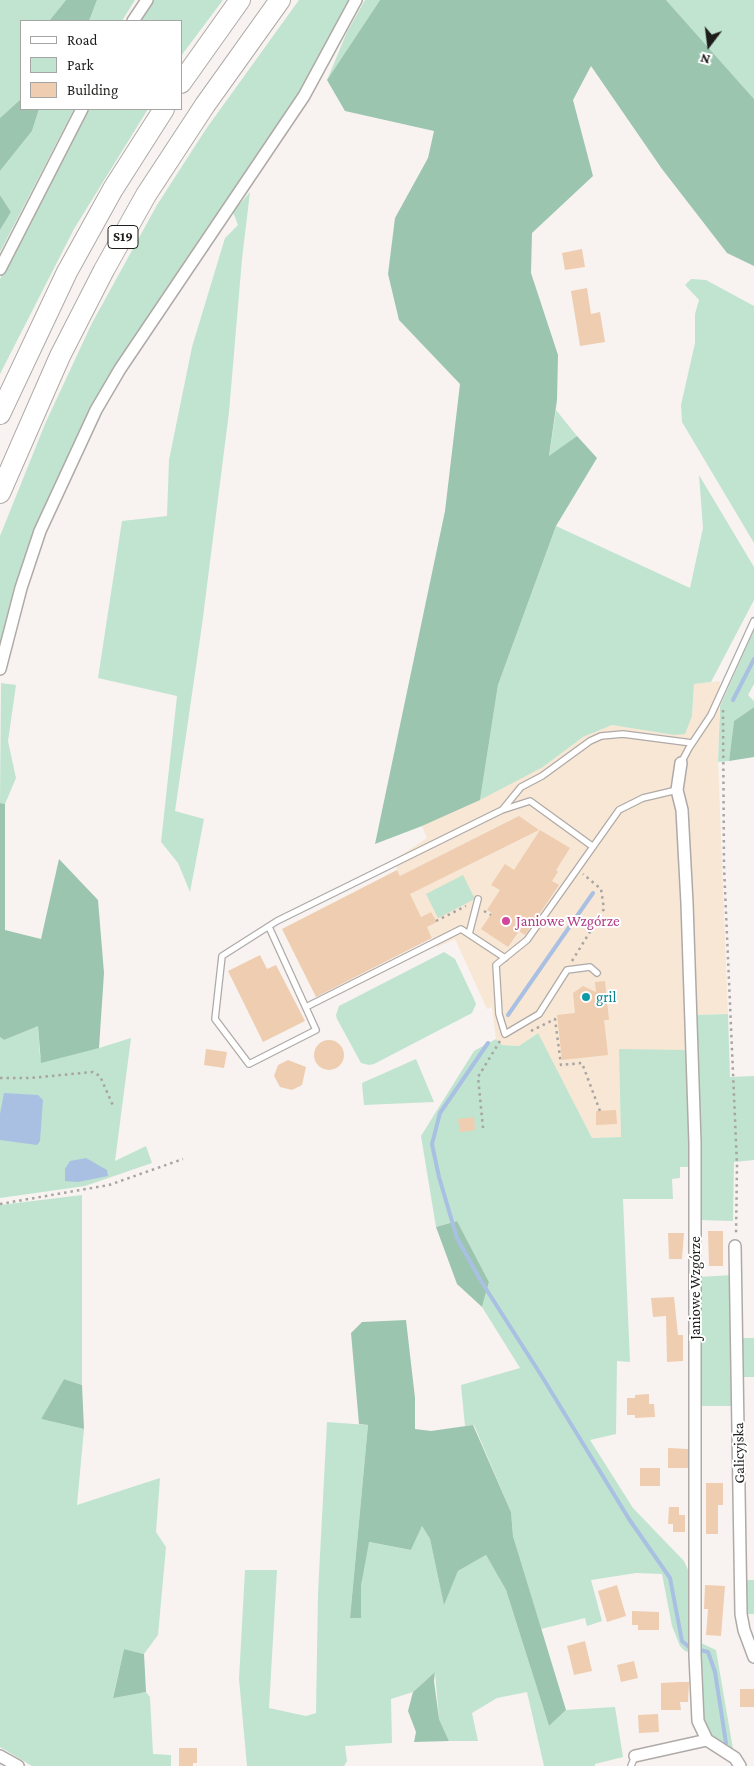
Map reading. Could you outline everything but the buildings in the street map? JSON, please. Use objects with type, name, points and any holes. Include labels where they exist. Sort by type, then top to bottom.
[{"type":"highway","points":[[182,82],[240,0]]},
{"type":"highway","name":"S19","points":[[0,493],[60,356],[146,195],[205,105],[280,0]]},
{"type":"highway","name":"S19","points":[[0,414],[67,272],[113,189],[163,110]]},
{"type":"street","points":[[135,20],[147,0]]},
{"type":"street","points":[[0,669],[21,588],[40,531],[70,462],[96,410],[120,369],[304,96],[356,0]]},
{"type":"street","points":[[0,269],[81,110]]},
{"type":"street","name":"Janiowe Wzgórze","points":[[681,763],[677,790],[682,810],[687,903],[695,1134],[694,1292],[697,1480],[695,1655],[698,1721],[701,1731],[707,1740]]},
{"type":"street","name":"Galicyjska","points":[[735,1246],[741,1614],[744,1630],[754,1657]]},
{"type":"street","points":[[633,1761],[707,1740],[734,1758],[740,1766]]},
{"type":"street","points":[[0,1756],[18,1766]]},
{"type":"lane","points":[[681,763],[711,715],[754,621]]},
{"type":"lane","points":[[502,810],[521,786],[542,776],[590,741],[602,736],[623,734],[692,743]]},
{"type":"lane","points":[[597,973],[590,967],[566,970],[539,1014],[505,1034],[498,1014],[495,978],[496,965],[528,940],[619,810],[643,798],[677,790]]},
{"type":"lane","points":[[269,927],[316,1030],[249,1064],[215,1019],[222,956],[269,927],[502,810],[530,801],[592,846]]},
{"type":"lane","points":[[469,934],[477,902]]},
{"type":"lane","points":[[306,1008],[461,929],[505,958]]},
{"type":"path","points":[[720,696],[724,713],[724,866],[737,1165],[735,1246]]},
{"type":"path","points":[[566,970],[604,908],[601,889],[576,869]]},
{"type":"path","points":[[436,921],[477,902],[491,915]]},
{"type":"path","points":[[483,1128],[478,1077],[505,1034],[515,1040],[555,1019],[561,1065],[582,1063],[600,1111]]},
{"type":"path","points":[[576,1058],[576,1064]]},
{"type":"path","points":[[0,1078],[30,1078],[93,1072],[100,1076],[114,1108]]},
{"type":"path","points":[[0,1204],[109,1185],[183,1159]]},
{"type":"shaded area","points":[[720,681],[718,762],[728,1014],[688,1015],[687,1050],[620,1050],[621,1137],[592,1138],[537,1033],[520,1046],[502,1045],[496,1039],[492,1007],[487,1009],[455,939],[437,947],[427,927],[436,922],[431,912],[421,917],[397,870],[397,858],[427,838],[422,826],[543,767],[583,737],[612,725],[674,735],[692,716],[694,684]]},
{"type":"green space","points":[[0,0],[66,0],[50,20],[20,20],[20,100],[0,118]]},
{"type":"green space","points":[[66,0],[97,0],[89,20],[50,20]]},
{"type":"green space","points":[[97,0],[135,0],[123,20],[89,20]]},
{"type":"green space","points":[[153,0],[223,0],[182,55],[182,20],[140,20]]},
{"type":"green space","points":[[299,0],[351,0],[300,96],[105,384],[62,469],[39,520],[0,653],[0,536],[45,424],[92,323],[157,205],[206,129]]},
{"type":"green space","points":[[365,0],[380,0],[327,80],[347,32]]},
{"type":"green space","points":[[380,0],[666,0],[754,99],[754,266],[727,253],[662,169],[591,66],[573,100],[593,176],[532,233],[531,273],[558,355],[557,400],[549,456],[577,436],[597,458],[556,526],[498,685],[480,800],[422,826],[375,844],[445,511],[460,384],[399,320],[388,274],[395,218],[428,158],[434,131],[345,111],[327,80]]},
{"type":"green space","points":[[666,0],[754,0],[754,99]]},
{"type":"green space","points":[[20,100],[20,110],[39,110],[32,131],[0,171],[0,118]]},
{"type":"green space","points":[[39,110],[73,110],[0,252],[0,230],[11,212],[0,195],[0,171],[32,131]]},
{"type":"green space","points":[[86,110],[147,110],[74,229],[0,374],[0,279]]},
{"type":"green space","points":[[250,192],[242,259],[229,412],[202,625],[175,811],[204,819],[190,892],[178,863],[161,842],[177,696],[98,678],[122,521],[167,516],[169,460],[192,347],[225,238],[238,225],[233,212]]},
{"type":"green space","points":[[0,195],[11,212],[0,230]]},
{"type":"green space","points":[[691,279],[706,280],[754,306],[754,543],[682,422],[681,405],[695,343],[695,314],[699,300],[685,285]]},
{"type":"green space","points":[[556,410],[577,436],[549,457]]},
{"type":"green space","points":[[699,475],[754,567],[754,600],[711,682],[694,684],[692,716],[685,734],[674,735],[612,725],[583,737],[543,767],[480,800],[498,685],[556,526],[690,588],[703,528]]},
{"type":"green space","points":[[754,630],[754,684],[748,695],[754,701],[754,707],[734,721],[729,761],[718,762],[720,706]]},
{"type":"green space","points":[[1,683],[16,685],[8,741],[16,778],[5,804],[0,803]]},
{"type":"green space","points":[[754,707],[754,757],[729,761],[734,721]]},
{"type":"green space","points":[[0,803],[5,804],[5,930],[41,939],[59,859],[98,900],[104,973],[99,1048],[41,1063],[38,1026],[4,1040],[0,1037]]},
{"type":"green space","points":[[463,875],[475,899],[438,918],[426,894]]},
{"type":"green space","points":[[444,952],[455,959],[474,999],[476,1004],[472,1013],[374,1064],[361,1063],[337,1019],[336,1015],[339,1006]]},
{"type":"green space","points":[[728,1014],[730,1077],[754,1076],[754,1160],[734,1162],[733,1221],[698,1220],[695,1015]]},
{"type":"green space","points":[[38,1025],[40,1057],[99,1048],[131,1038],[115,1161],[146,1146],[152,1163],[85,1186],[0,1198],[0,1037],[4,1040]]},
{"type":"green space","points":[[538,1033],[592,1138],[621,1137],[619,1049],[687,1050],[692,1113],[689,1167],[680,1167],[680,1178],[672,1179],[673,1199],[623,1199],[630,1362],[617,1361],[616,1434],[590,1440],[633,1508],[684,1561],[690,1574],[691,1653],[685,1651],[680,1646],[672,1626],[662,1574],[636,1573],[591,1580],[602,1621],[587,1626],[585,1618],[541,1629],[513,1536],[511,1512],[474,1425],[465,1426],[461,1385],[520,1368],[482,1307],[489,1282],[457,1221],[436,1227],[421,1136],[474,1051],[496,1039],[502,1045],[519,1046]]},
{"type":"green space","points":[[416,1059],[434,1102],[364,1105],[362,1083]]},
{"type":"green space","points":[[82,1195],[82,1385],[64,1379],[41,1419],[84,1429],[77,1505],[160,1478],[156,1532],[166,1547],[158,1635],[144,1654],[124,1649],[113,1697],[146,1692],[150,1697],[153,1754],[171,1755],[171,1766],[32,1766],[0,1747],[0,1205]]},
{"type":"green space","points":[[457,1221],[489,1282],[482,1307],[457,1284],[436,1227]]},
{"type":"green space","points":[[733,1275],[735,1406],[700,1406],[698,1277]]},
{"type":"green space","points":[[406,1320],[415,1398],[415,1429],[431,1431],[473,1425],[511,1512],[513,1536],[566,1710],[549,1726],[506,1590],[486,1555],[458,1571],[444,1605],[430,1539],[422,1526],[411,1550],[369,1542],[361,1586],[361,1618],[350,1618],[368,1425],[359,1424],[351,1333],[362,1322]]},
{"type":"green space","points":[[742,1338],[754,1338],[754,1377],[743,1377]]},
{"type":"green space","points":[[64,1379],[82,1385],[84,1429],[41,1419]]},
{"type":"green space","points":[[327,1422],[368,1425],[350,1618],[361,1617],[361,1586],[368,1542],[411,1550],[422,1526],[430,1539],[444,1604],[458,1571],[486,1555],[506,1590],[549,1726],[566,1710],[615,1707],[623,1757],[595,1764],[595,1766],[544,1766],[527,1692],[497,1698],[472,1713],[478,1741],[449,1741],[439,1719],[435,1672],[413,1692],[391,1699],[392,1743],[345,1746],[347,1761],[344,1766],[247,1766],[239,1679],[245,1570],[277,1570],[269,1708],[306,1716],[316,1713],[318,1593]]},
{"type":"green space","points":[[746,1580],[754,1580],[754,1614],[745,1614]]},
{"type":"green space","points":[[701,1643],[716,1650],[733,1749],[719,1741],[706,1730],[701,1708]]},
{"type":"green space","points":[[124,1649],[144,1654],[146,1692],[113,1698]]},
{"type":"green space","points":[[435,1672],[434,1681],[439,1719],[449,1741],[414,1742],[416,1732],[408,1711],[413,1692]]},
{"type":"water","points":[[4,1093],[38,1095],[43,1100],[40,1141],[37,1145],[0,1140],[0,1114]]},
{"type":"water","points":[[86,1158],[107,1170],[108,1176],[78,1182],[65,1181],[65,1169],[70,1161]]},
{"type":"waterway","points":[[733,700],[754,659]]},
{"type":"waterway","points":[[508,1015],[593,893]]},
{"type":"waterway","points":[[488,1043],[440,1113],[432,1144],[439,1177],[457,1238],[481,1281],[629,1519],[670,1578],[682,1641],[689,1647]]},
{"type":"waterway","points":[[700,1650],[708,1652],[715,1672],[726,1743]]},
{"type":"place","name":"Janiowe Wzgórze","points":[[506,921]]},
{"type":"place","name":"gril","points":[[586,997]]}]
